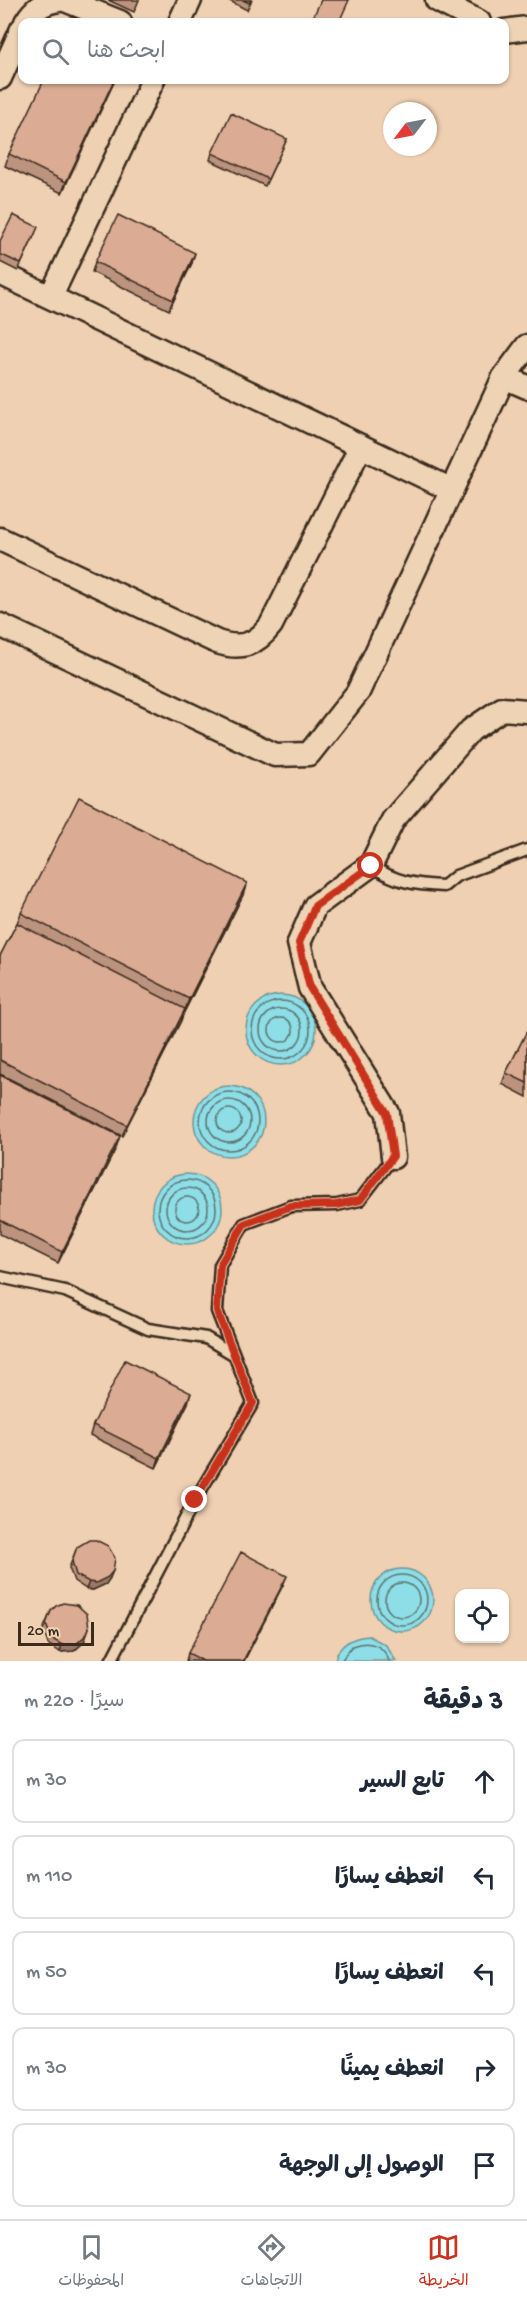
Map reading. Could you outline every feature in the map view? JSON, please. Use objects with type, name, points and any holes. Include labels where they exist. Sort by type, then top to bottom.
[{"type":"street","points":[[29,18],[34,10],[47,2],[59,0]]},
{"type":"street","points":[[65,0],[110,18]]},
{"type":"street","points":[[182,18],[190,0]]},
{"type":"street","points":[[437,0],[471,18]]},
{"type":"street","points":[[509,30],[527,28]]},
{"type":"street","points":[[0,78],[18,38]]},
{"type":"street","points":[[51,296],[151,84]]},
{"type":"street","points":[[0,273],[452,489]]},
{"type":"street","points":[[0,625],[275,755],[309,754],[358,692],[504,377],[527,346]]},
{"type":"street","points":[[504,377],[527,387]]},
{"type":"street","points":[[0,539],[217,642],[232,647],[248,645],[262,638],[272,625],[361,446]]},
{"type":"street","points":[[393,1156],[387,1113],[310,988],[299,943],[315,906],[371,866],[393,820],[471,730],[502,709],[527,711]]},
{"type":"lane","points":[[371,866],[384,875],[412,885],[444,886],[456,876],[527,850]]},
{"type":"lane","points":[[111,1661],[195,1500],[253,1403],[217,1311],[220,1265],[244,1224],[291,1206],[336,1205],[360,1200],[393,1156]]},
{"type":"lane","points":[[0,1277],[65,1291],[148,1329],[206,1338],[233,1354]]},
{"type":"water","points":[[281,995],[294,998],[306,1005],[313,1017],[316,1030],[313,1043],[306,1055],[294,1062],[281,1065],[268,1062],[256,1055],[249,1043],[246,1030],[249,1017],[256,1005],[268,998]]},
{"type":"water","points":[[229,1086],[242,1089],[254,1096],[261,1108],[264,1121],[261,1134],[254,1146],[242,1153],[229,1156],[216,1153],[204,1146],[197,1134],[194,1121],[197,1108],[204,1096],[216,1089]]},
{"type":"water","points":[[187,1174],[200,1177],[212,1184],[219,1196],[222,1209],[219,1222],[212,1234],[200,1241],[187,1244],[174,1241],[162,1234],[155,1222],[152,1209],[155,1196],[162,1184],[174,1177]]},
{"type":"water","points":[[402,1569],[414,1571],[424,1578],[431,1588],[433,1600],[431,1612],[424,1622],[414,1629],[402,1631],[390,1629],[380,1622],[373,1612],[371,1600],[373,1588],[380,1578],[390,1571]]},
{"type":"water","points":[[369,1636],[386,1645],[396,1661],[335,1661],[339,1650],[347,1642]]},
{"type":"building","points":[[321,0],[349,0],[341,18],[313,18]]},
{"type":"building","points":[[42,84],[112,84],[66,182],[9,154]]},
{"type":"building","points":[[231,113],[287,139],[268,179],[212,153]]},
{"type":"building","points":[[13,215],[38,227],[21,264],[0,254],[0,241]]},
{"type":"building","points":[[118,215],[195,253],[173,300],[95,262]]},
{"type":"building","points":[[79,797],[247,883],[189,999],[21,913]]},
{"type":"building","points":[[17,923],[185,1009],[127,1125],[0,1060],[0,956]]},
{"type":"building","points":[[527,1031],[527,1083],[506,1073]]},
{"type":"building","points":[[0,1075],[120,1136],[62,1252],[0,1220]]},
{"type":"building","points":[[125,1360],[191,1393],[159,1458],[93,1425]]},
{"type":"building","points":[[89,1540],[96,1540],[108,1546],[115,1558],[113,1571],[108,1577],[96,1583],[76,1575],[72,1561],[77,1547]]},
{"type":"building","points":[[241,1552],[287,1576],[243,1661],[203,1661],[188,1653]]},
{"type":"building","points":[[63,1603],[77,1605],[87,1614],[89,1628],[86,1635],[76,1644],[62,1645],[51,1638],[46,1624],[51,1611]]},
{"type":"route","points":[[195,1500],[253,1403],[217,1311],[220,1265],[244,1224],[291,1206],[336,1205],[360,1200],[379,1178],[393,1156],[387,1113],[310,988],[299,943],[315,906],[371,866]]}]
